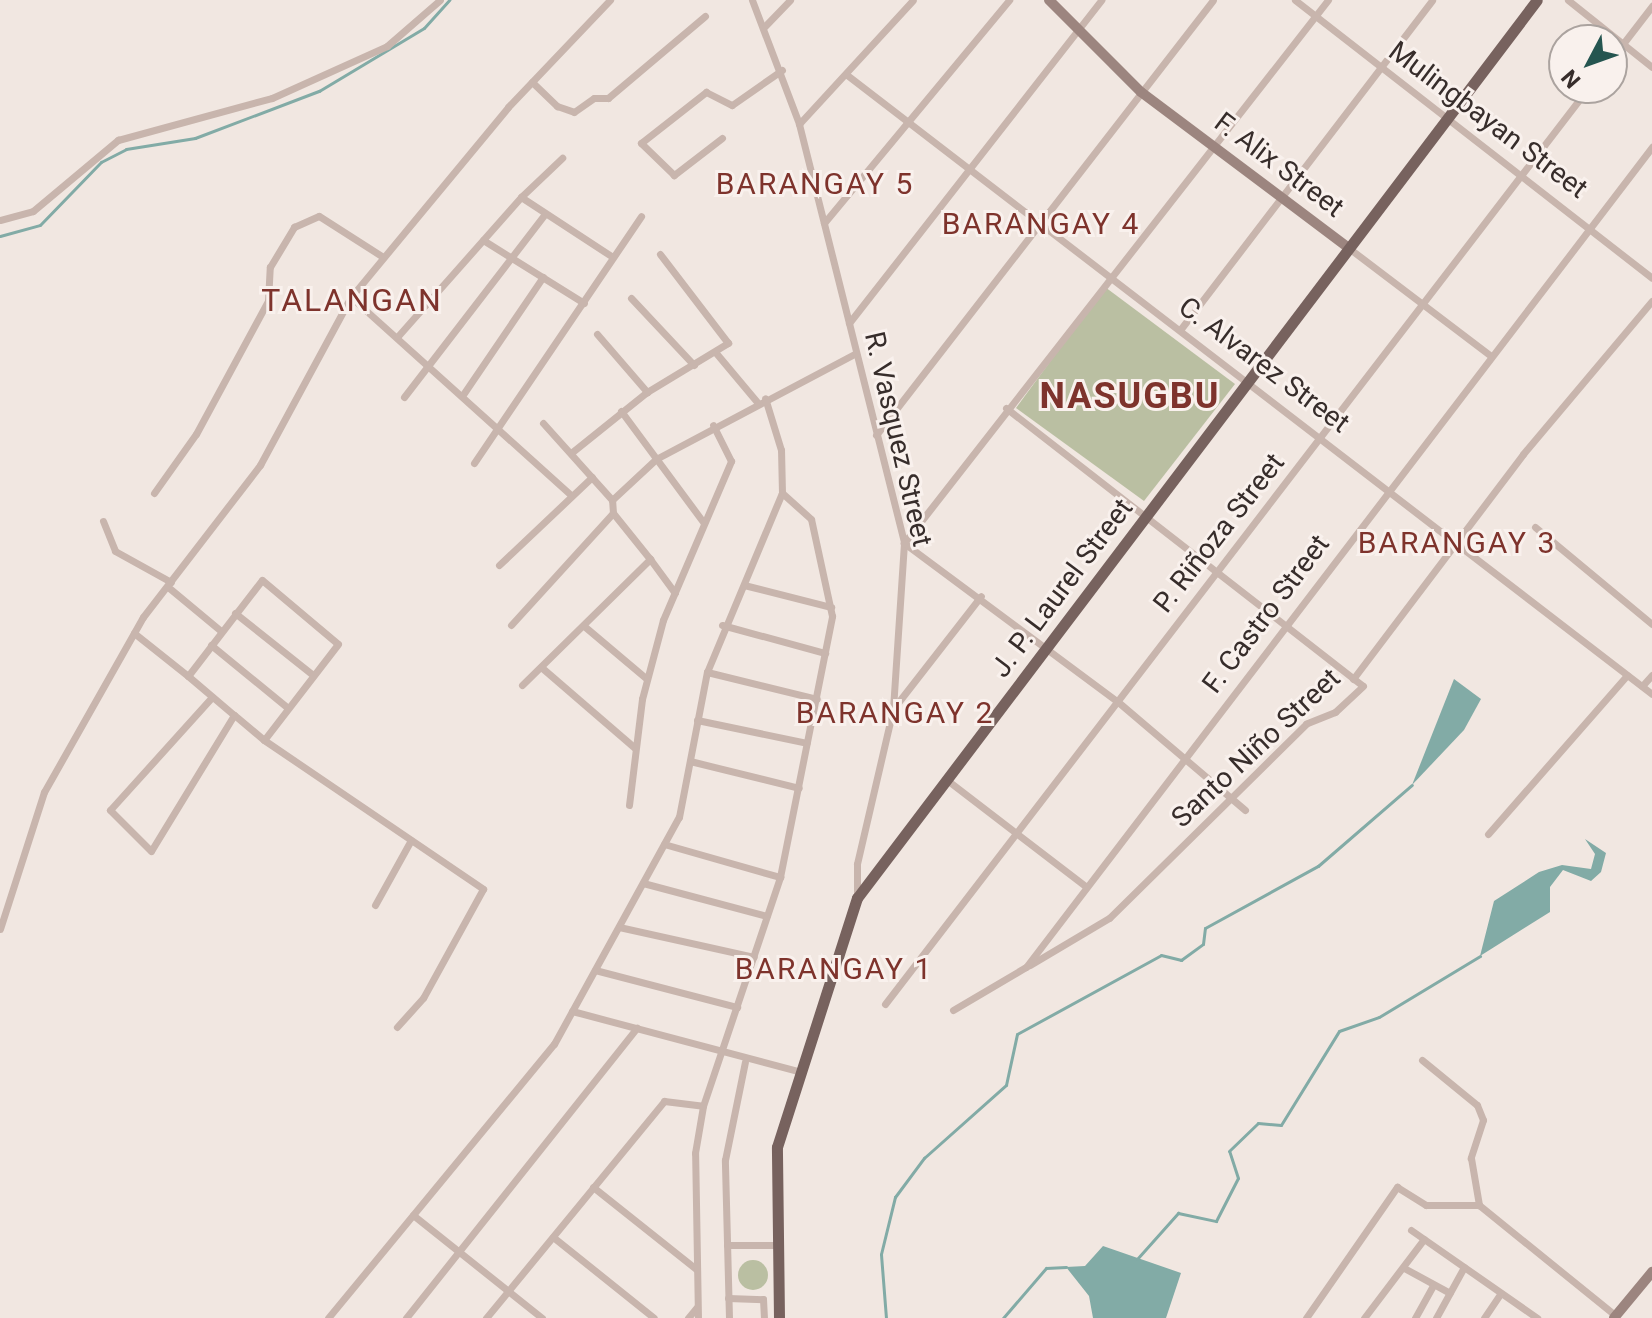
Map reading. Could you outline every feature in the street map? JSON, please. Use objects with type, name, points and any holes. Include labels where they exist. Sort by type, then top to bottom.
[{"type":"main road","name":"F. Alix Street","points":[[1049,0],[1141,92],[1350,249]]},
{"type":"main road","name":"J. P. Laurel Street","points":[[779,1318],[775,1160],[857,898],[1537,0]]},
{"type":"main road","points":[[1615,1317],[1652,1272]]},
{"type":"street","points":[[0,220],[33,211],[118,140],[272,98],[387,46],[440,0]]},
{"type":"street","points":[[0,929],[44,792],[134,633],[260,465],[351,297],[532,82],[610,0]]},
{"type":"street","name":"R. Vasquez Street","points":[[752,0],[782,70],[799,124],[904,543],[893,709],[857,864],[857,898]]},
{"type":"street","points":[[765,26],[790,0]]},
{"type":"street","points":[[799,124],[913,0]]},
{"type":"street","points":[[824,223],[1009,0]]},
{"type":"street","points":[[849,323],[1101,0]]},
{"type":"street","points":[[876,435],[1213,0]]},
{"type":"street","name":"Mulingbayan Street","points":[[1295,0],[1447,119],[1522,173],[1652,278]]},
{"type":"street","points":[[1245,810],[1186,756],[1048,647],[904,543],[1006,408],[1328,0]]},
{"type":"street","points":[[1180,330],[1278,194],[1432,0]]},
{"type":"street","points":[[1568,0],[1599,24]]},
{"type":"street","points":[[1628,37],[1652,6]]},
{"type":"street","points":[[532,82],[557,106],[574,112],[594,98],[608,98],[705,16]]},
{"type":"street","points":[[1628,47],[1652,67]]},
{"type":"street","points":[[722,138],[674,175],[641,143],[706,92],[732,105],[782,70]]},
{"type":"street","name":"C. Alvarez Street","points":[[847,75],[969,172],[1323,436],[1652,694]]},
{"type":"street","name":"P. Riñoza Street","points":[[885,1004],[1576,104]]},
{"type":"street","name":"F. Castro Street","points":[[953,1010],[1026,967],[1084,885],[1288,624],[1388,488],[1652,147]]},
{"type":"street","points":[[398,336],[521,197],[562,158]]},
{"type":"street","points":[[521,197],[611,256]]},
{"type":"street","points":[[404,397],[545,214]]},
{"type":"street","points":[[154,493],[196,434],[268,301],[270,267],[294,227],[319,216],[383,257]]},
{"type":"street","points":[[474,463],[502,429],[611,256],[641,216]]},
{"type":"street","points":[[483,240],[584,303]]},
{"type":"street","name":"F. Alix Street","points":[[1350,249],[1491,356]]},
{"type":"street","points":[[571,453],[647,392],[716,353],[728,335],[660,254]]},
{"type":"street","points":[[462,396],[543,277]]},
{"type":"street","points":[[351,297],[431,365],[572,496]]},
{"type":"street","points":[[631,298],[694,365]]},
{"type":"street","name":"Santo Niño Street","points":[[1026,967],[1109,918],[1306,724],[1335,712],[1363,686],[1353,679],[1456,540],[1652,301]]},
{"type":"street","points":[[597,334],[647,392]]},
{"type":"street","points":[[328,1318],[554,1044],[679,817],[707,672],[722,625],[744,585],[782,493],[781,450],[761,400],[716,353]]},
{"type":"street","points":[[612,500],[656,459],[713,425],[856,353]]},
{"type":"street","points":[[1006,408],[1288,624],[1353,679]]},
{"type":"street","points":[[621,411],[704,523]]},
{"type":"street","points":[[543,423],[612,500],[613,513],[675,593]]},
{"type":"street","points":[[629,805],[647,679],[675,593],[731,461],[713,425]]},
{"type":"street","points":[[499,565],[592,477]]},
{"type":"street","points":[[698,1318],[696,1269],[703,1106],[780,877],[817,699],[831,607],[811,519],[782,493]]},
{"type":"street","points":[[511,625],[613,513]]},
{"type":"street","points":[[103,521],[115,551],[170,584],[221,631]]},
{"type":"street","points":[[1535,527],[1652,624]]},
{"type":"street","points":[[522,685],[650,559]]},
{"type":"street","points":[[188,676],[262,580],[338,644],[264,740]]},
{"type":"street","points":[[744,585],[831,607]]},
{"type":"street","points":[[893,709],[981,596]]},
{"type":"street","points":[[1644,618],[1652,610]]},
{"type":"street","points":[[235,613],[313,675]]},
{"type":"street","points":[[722,625],[825,653]]},
{"type":"street","points":[[584,626],[647,679]]},
{"type":"street","points":[[134,633],[264,740],[483,889],[423,998],[397,1027]]},
{"type":"street","points":[[211,645],[288,708]]},
{"type":"street","points":[[541,667],[635,748]]},
{"type":"street","points":[[707,672],[817,699]]},
{"type":"street","points":[[1488,834],[1627,675]]},
{"type":"street","points":[[1642,686],[1652,675]]},
{"type":"street","points":[[212,697],[110,810],[151,851],[234,715]]},
{"type":"street","points":[[697,720],[807,743]]},
{"type":"street","points":[[690,761],[799,788]]},
{"type":"street","points":[[947,780],[1084,885]]},
{"type":"street","points":[[375,905],[411,840]]},
{"type":"street","points":[[664,844],[780,877]]},
{"type":"street","points":[[643,883],[767,916]]},
{"type":"street","points":[[619,927],[754,957]]},
{"type":"street","points":[[595,970],[737,1007]]},
{"type":"street","points":[[572,1011],[801,1072]]},
{"type":"street","points":[[406,1318],[637,1028]]},
{"type":"street","points":[[1422,1060],[1477,1105],[1482,1130],[1471,1158],[1479,1205]]},
{"type":"street","points":[[729,1318],[725,1160],[745,1062]]},
{"type":"street","points":[[486,1318],[664,1101],[703,1106]]},
{"type":"street","points":[[593,1187],[696,1269]]},
{"type":"street","points":[[1306,1318],[1397,1187],[1426,1205],[1479,1205],[1615,1317]]},
{"type":"street","points":[[413,1215],[542,1318]]},
{"type":"street","points":[[1411,1230],[1537,1318]]},
{"type":"street","points":[[553,1237],[654,1318]]},
{"type":"street","points":[[1364,1318],[1424,1239]]},
{"type":"street","points":[[727,1245],[776,1245]]},
{"type":"street","points":[[1436,1318],[1464,1267]]},
{"type":"street","points":[[1404,1268],[1450,1293]]},
{"type":"street","points":[[1415,1318],[1433,1285]]},
{"type":"street","points":[[1484,1318],[1501,1293]]},
{"type":"street","points":[[728,1298],[763,1299],[764,1318]]},
{"type":"street","points":[[688,1318],[697,1307]]},
{"type":"green space","points":[[1105,287],[1235,384],[1144,501],[1016,408]]},
{"type":"green space","points":[[753,1260],[764,1264],[768,1275],[764,1286],[753,1290],[742,1286],[738,1275],[742,1264]]},
{"type":"water","points":[[1454,679],[1481,699],[1464,730],[1412,785]]},
{"type":"water","points":[[1585,839],[1606,853],[1601,872],[1591,881],[1563,870],[1550,887],[1550,912],[1480,956],[1494,901],[1539,872],[1562,865],[1591,869],[1595,854]]},
{"type":"water","points":[[1103,1246],[1181,1273],[1166,1318],[1093,1318],[1089,1296],[1066,1267],[1085,1266]]},
{"type":"waterway","points":[[0,236],[40,225],[101,162],[126,149],[195,138],[319,91],[424,28],[449,0]]},
{"type":"waterway","points":[[886,1318],[881,1254],[895,1197],[924,1158],[1006,1085],[1017,1034],[1161,955],[1181,960],[1203,944],[1205,928],[1318,866],[1412,785]]},
{"type":"waterway","points":[[1137,1259],[1178,1213],[1216,1221],[1238,1178],[1229,1151],[1258,1123],[1281,1125],[1339,1031],[1379,1017],[1480,956]]},
{"type":"waterway","points":[[1003,1318],[1046,1268],[1066,1267]]},
{"type":"district","name":"BARANGAY 5","points":[[815,184]]},
{"type":"district","name":"BARANGAY 4","points":[[1041,224]]},
{"type":"district","name":"TALANGAN","points":[[352,300]]},
{"type":"district","name":"NASUGBU","points":[[1130,397]]},
{"type":"district","name":"BARANGAY 3","points":[[1457,543]]},
{"type":"district","name":"BARANGAY 2","points":[[895,713]]},
{"type":"district","name":"BARANGAY 1","points":[[834,969]]}]
